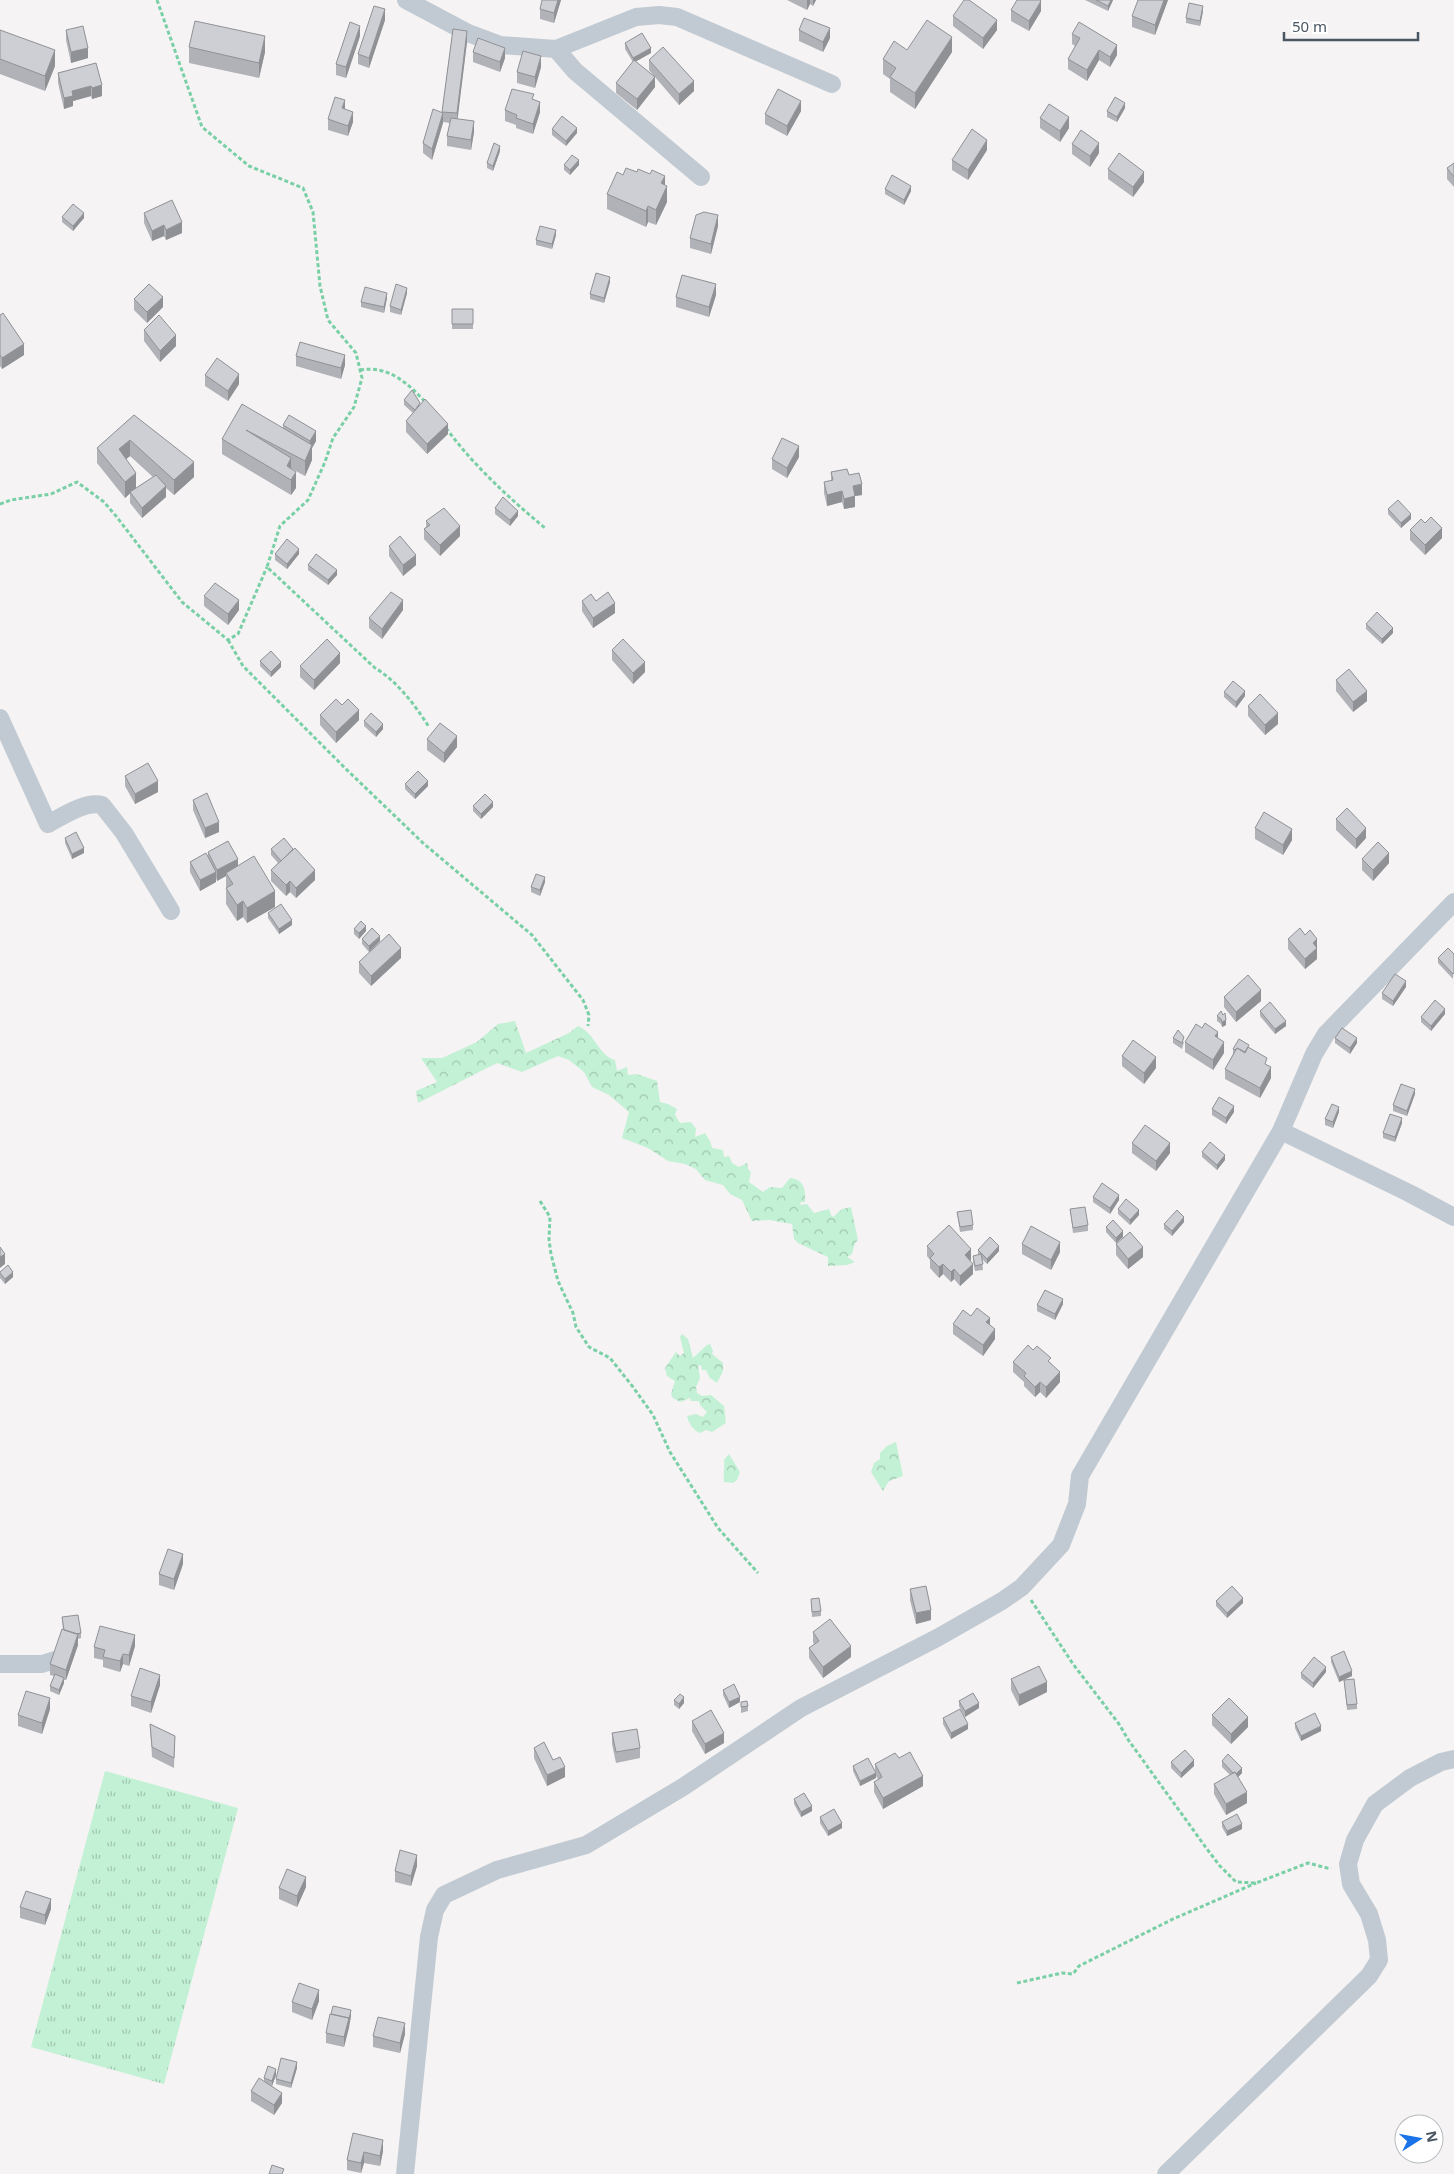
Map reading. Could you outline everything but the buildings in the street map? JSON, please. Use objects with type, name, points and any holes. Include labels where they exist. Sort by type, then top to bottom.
[{"type":"street","points":[[406,0],[468,33],[500,45],[556,48],[636,17],[659,15],[677,17],[832,84]]},
{"type":"street","points":[[556,48],[574,72],[701,177]]},
{"type":"street","points":[[0,718],[48,824],[78,809],[93,804],[102,805],[124,833],[171,911]]},
{"type":"street","points":[[405,2174],[429,1937],[435,1910],[444,1895],[497,1870],[586,1844],[683,1787],[801,1708],[937,1638],[1002,1602],[1022,1587],[1061,1544],[1077,1504],[1080,1476],[1281,1131],[1314,1054],[1326,1034],[1454,902]]},
{"type":"street","points":[[1281,1131],[1454,1217]]},
{"type":"street","points":[[0,1664],[42,1664],[55,1660]]},
{"type":"street","points":[[1166,2174],[1369,1976],[1379,1960],[1377,1940],[1369,1914],[1351,1884],[1348,1864],[1355,1840],[1375,1804],[1410,1778],[1441,1762],[1454,1759]]},
{"type":"path","points":[[157,0],[202,127],[250,166],[303,188],[314,212],[320,286],[328,320],[356,352],[362,378],[354,407],[333,438],[325,462],[308,500],[280,526],[267,567],[238,634],[228,640]]},
{"type":"path","points":[[360,370],[371,368],[400,378],[430,408]]},
{"type":"path","points":[[442,423],[493,482],[517,506],[544,528]]},
{"type":"path","points":[[0,504],[11,500],[51,494],[77,482],[104,502],[182,602],[228,640],[243,666],[371,794],[423,843],[532,935],[583,1000],[589,1015],[588,1026]]},
{"type":"path","points":[[267,567],[368,663],[386,675],[417,709],[429,727]]},
{"type":"path","points":[[540,1201],[550,1217],[549,1240],[551,1254],[558,1281],[573,1313],[576,1327],[589,1347],[610,1358],[653,1414],[670,1452],[718,1528],[758,1573]]},
{"type":"path","points":[[1022,1587],[1073,1664],[1120,1724],[1134,1749],[1219,1865],[1236,1882],[1256,1883]]},
{"type":"path","points":[[1017,1983],[1062,1973],[1073,1974],[1079,1966],[1136,1937],[1256,1883],[1308,1863],[1331,1868],[1351,1884]]},
{"type":"green space","points":[[515,1021],[526,1053],[569,1033],[578,1026],[584,1029],[605,1054],[615,1060],[617,1071],[627,1067],[628,1075],[637,1074],[657,1081],[660,1102],[677,1109],[675,1115],[680,1123],[691,1122],[696,1129],[695,1137],[705,1133],[712,1148],[723,1150],[724,1157],[729,1156],[732,1163],[739,1167],[747,1163],[748,1169],[751,1172],[749,1182],[763,1192],[770,1187],[782,1188],[790,1178],[798,1180],[803,1186],[805,1202],[801,1202],[800,1205],[807,1204],[814,1213],[829,1209],[833,1217],[842,1209],[851,1207],[858,1240],[855,1243],[852,1254],[847,1257],[855,1262],[847,1265],[828,1266],[828,1257],[798,1243],[794,1239],[792,1224],[769,1220],[752,1221],[742,1200],[730,1194],[723,1185],[705,1180],[696,1169],[685,1164],[668,1161],[648,1148],[622,1138],[629,1112],[609,1095],[592,1087],[584,1072],[569,1060],[558,1056],[522,1072],[497,1063],[418,1103],[416,1091],[437,1082],[421,1058],[442,1058],[477,1042],[498,1024]]},
{"type":"green space","points":[[682,1334],[688,1339],[693,1358],[710,1344],[713,1351],[712,1354],[723,1363],[723,1371],[717,1383],[710,1378],[706,1370],[702,1370],[701,1365],[698,1366],[700,1378],[696,1387],[697,1393],[702,1396],[711,1395],[724,1406],[726,1423],[712,1432],[706,1430],[700,1433],[689,1422],[687,1416],[696,1414],[703,1417],[707,1412],[700,1405],[699,1401],[691,1401],[690,1398],[680,1402],[673,1398],[671,1394],[675,1381],[667,1376],[665,1368],[676,1352],[680,1356],[684,1353],[680,1337]]},
{"type":"green space","points":[[896,1442],[903,1476],[889,1481],[883,1491],[871,1472],[874,1463],[880,1459],[880,1453],[887,1446]]},
{"type":"green space","points":[[729,1454],[740,1472],[737,1480],[733,1483],[724,1482],[724,1460]]},
{"type":"green space","points":[[105,1771],[238,1808],[164,2084],[31,2047]]}]
